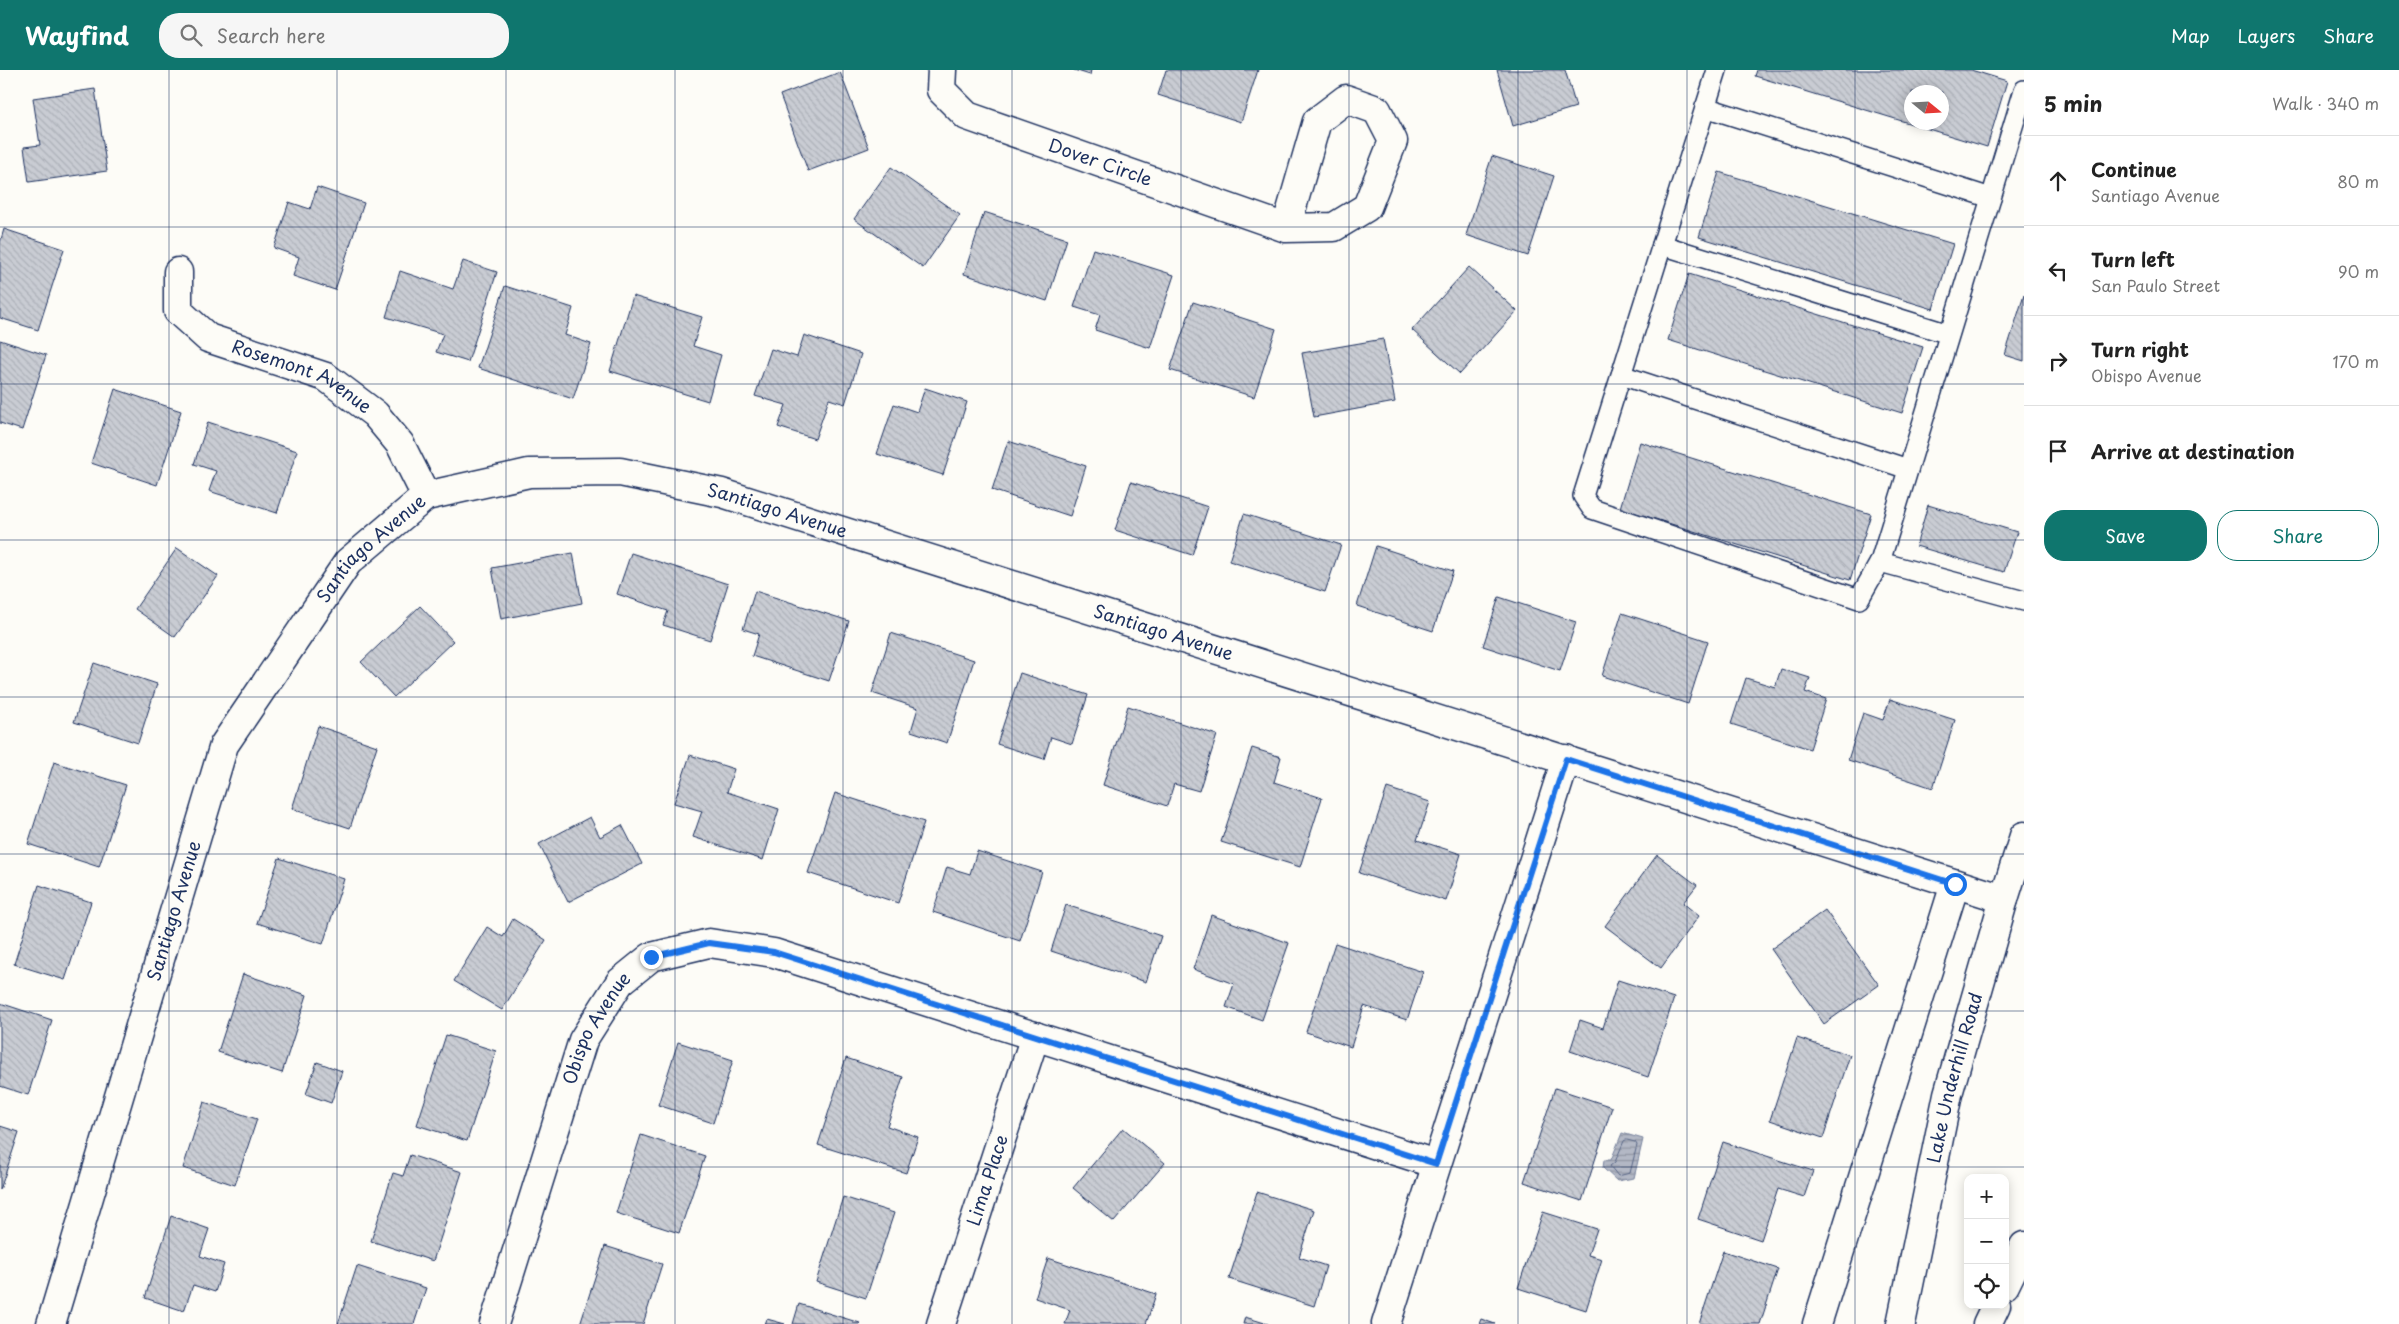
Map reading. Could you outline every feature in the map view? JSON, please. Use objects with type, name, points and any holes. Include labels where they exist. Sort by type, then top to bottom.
[{"type":"main road","name":"Dover Circle","points":[[942,70],[941,90],[967,116],[1286,228],[1334,227],[1367,207],[1393,141],[1377,110],[1346,99],[1317,120],[1286,228]]},
{"type":"main road","name":"Rosemont Avenue","points":[[178,272],[178,311],[184,317],[208,338],[326,376],[374,414],[400,444],[426,496]]},
{"type":"main road","name":"Santiago Avenue","points":[[51,1324],[224,744],[348,562],[426,496],[529,473],[620,472],[722,492],[2004,899]]},
{"type":"main road","points":[[1386,1324],[1566,759]]},
{"type":"main road","name":"Lake Underhill Road","points":[[1902,1324],[1948,1094],[2024,836]]},
{"type":"main road","points":[[1817,1324],[1955,884]]},
{"type":"main road","name":"Obispo Avenue","points":[[494,1324],[584,1040],[620,982],[651,957],[709,943],[774,952],[1436,1164]]},
{"type":"main road","name":"Lima Place","points":[[941,1324],[1035,1036]]},
{"type":"main road","points":[[2009,1277],[2024,1246]]},
{"type":"main road","points":[[1987,1324],[1994,1309]]},
{"type":"lane","points":[[1717,70],[1583,496],[1592,509],[1858,599],[1880,562],[2024,90]]},
{"type":"lane","points":[[1705,107],[1991,198]]},
{"type":"lane","points":[[1662,245],[1949,334]]},
{"type":"lane","points":[[1621,375],[1908,470]]},
{"type":"lane","points":[[1880,562],[2024,601]]},
{"type":"water","points":[[1622,1133],[1643,1139],[1634,1178],[1617,1181],[1603,1168],[1604,1160],[1611,1160]]},
{"type":"building","points":[[1074,70],[1091,70],[1090,75]]},
{"type":"building","points":[[1166,70],[1258,70],[1241,122],[1158,95]]},
{"type":"building","points":[[1497,70],[1565,70],[1576,107],[1513,126]]},
{"type":"building","points":[[1757,70],[1971,70],[2007,81],[1987,147],[1931,130],[1949,130],[1949,85],[1904,85],[1904,122],[1755,76]]},
{"type":"building","points":[[840,72],[869,148],[808,171],[780,95]]},
{"type":"building","points":[[95,89],[107,171],[29,182],[24,147],[40,145],[33,98]]},
{"type":"building","points":[[1492,156],[1554,176],[1528,256],[1466,235]]},
{"type":"building","points":[[891,167],[960,215],[923,268],[854,219]]},
{"type":"building","points":[[1719,172],[1953,244],[1933,309],[1699,237]]},
{"type":"building","points":[[317,187],[364,203],[335,290],[293,276],[299,257],[274,248],[289,202],[310,209]]},
{"type":"building","points":[[984,212],[1067,239],[1047,301],[964,274]]},
{"type":"building","points":[[4,229],[64,249],[38,330],[0,318],[0,243]]},
{"type":"building","points":[[1093,249],[1174,275],[1150,348],[1095,330],[1100,315],[1074,307]]},
{"type":"building","points":[[463,261],[497,272],[468,362],[436,352],[443,334],[386,317],[400,271],[453,289]]},
{"type":"building","points":[[1469,267],[1517,311],[1460,374],[1412,330]]},
{"type":"building","points":[[1689,274],[1923,347],[1902,413],[1668,340]]},
{"type":"building","points":[[505,286],[573,308],[565,335],[591,344],[573,399],[478,368]]},
{"type":"building","points":[[2024,295],[2024,361],[2005,355]]},
{"type":"building","points":[[633,296],[702,317],[693,346],[721,355],[708,401],[610,371]]},
{"type":"building","points":[[1193,302],[1276,329],[1254,397],[1170,370]]},
{"type":"building","points":[[804,335],[861,354],[845,404],[829,399],[815,439],[778,427],[786,405],[755,396],[771,349],[797,357]]},
{"type":"building","points":[[1383,339],[1395,402],[1314,417],[1302,353]]},
{"type":"building","points":[[0,340],[46,355],[22,430],[0,423]]},
{"type":"building","points":[[925,388],[967,402],[943,475],[877,454],[894,404],[917,412]]},
{"type":"building","points":[[115,389],[181,411],[157,485],[91,463]]},
{"type":"building","points":[[208,422],[297,451],[277,513],[209,491],[216,471],[194,464]]},
{"type":"building","points":[[1008,441],[1086,466],[1070,516],[992,490]]},
{"type":"building","points":[[1640,442],[1871,514],[1850,580],[1620,508]]},
{"type":"building","points":[[1131,482],[1208,507],[1192,555],[1115,530]]},
{"type":"building","points":[[1928,505],[2017,532],[2004,572],[1916,546]]},
{"type":"building","points":[[1244,514],[1341,545],[1325,592],[1229,561]]},
{"type":"building","points":[[1376,546],[1453,571],[1433,631],[1357,606]]},
{"type":"building","points":[[177,548],[218,576],[175,637],[135,609]]},
{"type":"building","points":[[573,553],[582,603],[501,619],[492,568]]},
{"type":"building","points":[[631,553],[728,584],[710,640],[663,625],[668,611],[617,594]]},
{"type":"building","points":[[755,591],[849,621],[829,681],[752,656],[759,634],[743,629]]},
{"type":"building","points":[[1499,597],[1576,622],[1560,671],[1483,646]]},
{"type":"building","points":[[420,606],[453,641],[394,697],[361,662]]},
{"type":"building","points":[[1622,613],[1708,641],[1688,704],[1602,676]]},
{"type":"building","points":[[891,633],[974,660],[947,743],[911,731],[918,708],[872,693]]},
{"type":"building","points":[[94,663],[157,684],[138,743],[74,722]]},
{"type":"building","points":[[1781,669],[1810,678],[1805,692],[1826,699],[1810,749],[1731,724],[1746,678],[1775,687]]},
{"type":"building","points":[[1020,673],[1088,695],[1072,744],[1051,737],[1044,759],[997,744]]},
{"type":"building","points":[[1890,699],[1955,720],[1933,788],[1848,760],[1863,713],[1883,720]]},
{"type":"building","points":[[1128,706],[1217,735],[1199,791],[1174,784],[1167,806],[1103,785]]},
{"type":"building","points":[[318,726],[377,746],[350,828],[292,809]]},
{"type":"building","points":[[1252,748],[1281,757],[1274,782],[1322,798],[1300,867],[1221,842]]},
{"type":"building","points":[[690,755],[734,769],[727,792],[779,809],[763,860],[693,837],[702,811],[674,803]]},
{"type":"building","points":[[54,762],[126,785],[99,867],[28,844]]},
{"type":"building","points":[[1387,788],[1430,802],[1417,840],[1461,854],[1446,901],[1359,873]]},
{"type":"building","points":[[835,793],[924,822],[898,903],[808,873]]},
{"type":"building","points":[[590,817],[600,837],[622,825],[642,864],[568,902],[539,844]]},
{"type":"building","points":[[977,851],[1042,872],[1020,941],[933,912],[947,867],[970,874]]},
{"type":"building","points":[[1657,855],[1697,885],[1683,903],[1699,916],[1661,968],[1605,926]]},
{"type":"building","points":[[279,858],[344,879],[323,944],[257,923]]},
{"type":"building","points":[[39,885],[91,902],[65,980],[14,964]]},
{"type":"building","points":[[1066,905],[1161,936],[1146,982],[1051,951]]},
{"type":"building","points":[[1825,910],[1879,985],[1824,1024],[1771,949]]},
{"type":"building","points":[[1211,915],[1289,943],[1262,1020],[1226,1007],[1234,984],[1193,969]]},
{"type":"building","points":[[513,919],[546,940],[502,1010],[454,981],[487,927],[503,937]]},
{"type":"building","points":[[1335,943],[1423,972],[1407,1020],[1364,1006],[1351,1047],[1306,1032]]},
{"type":"building","points":[[243,974],[307,995],[282,1073],[218,1052]]},
{"type":"building","points":[[1618,980],[1674,998],[1648,1077],[1570,1051],[1580,1020],[1603,1028]]},
{"type":"building","points":[[0,1003],[52,1020],[28,1095],[0,1086]]},
{"type":"building","points":[[446,1035],[496,1051],[467,1141],[417,1125]]},
{"type":"building","points":[[1797,1038],[1850,1055],[1823,1138],[1770,1120]]},
{"type":"building","points":[[678,1042],[733,1060],[713,1123],[658,1105]]},
{"type":"building","points":[[846,1058],[903,1077],[887,1126],[918,1137],[906,1173],[818,1145]]},
{"type":"building","points":[[317,1062],[342,1071],[331,1103],[306,1094]]},
{"type":"building","points":[[1555,1088],[1612,1107],[1582,1201],[1524,1182]]},
{"type":"building","points":[[204,1102],[257,1119],[235,1185],[183,1168]]},
{"type":"building","points":[[0,1126],[19,1132],[0,1190]]},
{"type":"building","points":[[1123,1128],[1165,1163],[1114,1222],[1073,1188]]},
{"type":"building","points":[[641,1135],[705,1156],[679,1233],[616,1213]]},
{"type":"building","points":[[1723,1142],[1813,1171],[1804,1197],[1778,1189],[1761,1240],[1698,1219]]},
{"type":"building","points":[[410,1155],[462,1172],[433,1261],[371,1241],[393,1173],[403,1176]]},
{"type":"building","points":[[1257,1192],[1314,1210],[1299,1257],[1326,1266],[1314,1306],[1229,1279]]},
{"type":"building","points":[[843,1197],[894,1213],[866,1298],[816,1282]]},
{"type":"building","points":[[1543,1212],[1597,1229],[1588,1255],[1602,1259],[1586,1310],[1518,1288]]},
{"type":"building","points":[[171,1216],[209,1229],[200,1256],[224,1264],[215,1292],[193,1285],[184,1311],[145,1298]]},
{"type":"building","points":[[605,1246],[662,1264],[643,1324],[580,1324]]},
{"type":"building","points":[[1723,1251],[1778,1269],[1760,1324],[1699,1324]]},
{"type":"building","points":[[1048,1258],[1156,1294],[1146,1324],[1065,1324],[1070,1310],[1035,1298]]},
{"type":"building","points":[[357,1266],[426,1288],[414,1324],[338,1324]]},
{"type":"building","points":[[799,1304],[860,1323],[793,1324]]},
{"type":"building","points":[[1245,1317],[1268,1324],[1243,1324]]},
{"type":"building","points":[[767,1319],[785,1324],[765,1324]]},
{"type":"building","points":[[1481,1319],[1495,1324],[1479,1324]]},
{"type":"route","points":[[651,957],[709,943],[774,952],[1436,1164],[1566,759],[1955,884]]}]
